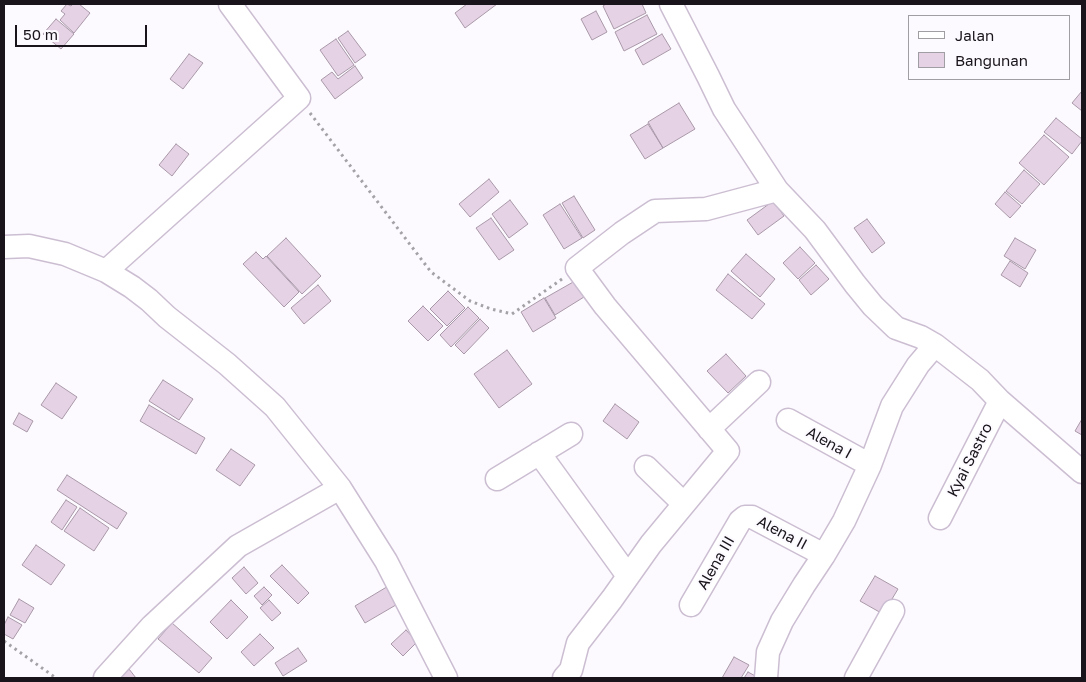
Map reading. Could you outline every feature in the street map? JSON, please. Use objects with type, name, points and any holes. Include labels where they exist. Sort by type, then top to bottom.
[{"type":"street","points":[[106,271],[299,98],[230,4]]},
{"type":"street","points":[[671,4],[724,109],[777,190],[815,230],[855,284],[896,328],[921,337],[935,345],[980,380],[1000,402],[1082,472]]},
{"type":"street","points":[[571,676],[578,643],[651,544],[728,451],[605,306],[577,268],[655,210],[706,209],[777,190]]},
{"type":"street","points":[[4,247],[29,246],[65,254],[106,271],[149,300],[167,317],[227,364],[275,407],[340,488],[386,561],[446,678]]},
{"type":"street","points":[[766,678],[768,652],[782,621],[844,520],[870,465],[892,406],[918,365],[935,345]]},
{"type":"street","points":[[709,429],[759,382]]},
{"type":"street","name":"Kyai Sastro","points":[[940,518],[1000,402]]},
{"type":"street","name":"Alena I","points":[[788,420],[870,465]]},
{"type":"street","points":[[497,478],[571,434]]},
{"type":"street","points":[[539,453],[628,576]]},
{"type":"street","points":[[646,467],[684,504]]},
{"type":"street","points":[[105,678],[152,626],[238,546],[340,488]]},
{"type":"street","name":"Alena II","points":[[740,521],[745,517],[752,517],[824,555]]},
{"type":"street","name":"Alena III","points":[[691,605],[740,521]]},
{"type":"street","points":[[856,678],[893,611]]},
{"type":"path","points":[[299,98],[431,272],[470,301],[491,310],[512,314],[577,268]]},
{"type":"path","points":[[4,641],[56,678]]},
{"type":"building","points":[[67,4],[71,6],[79,4],[90,13],[74,33],[60,20],[65,14],[61,11]]},
{"type":"building","points":[[467,4],[497,4],[465,28],[455,13]]},
{"type":"building","points":[[606,4],[642,4],[646,13],[614,29],[603,6]]},
{"type":"building","points":[[596,11],[607,32],[592,40],[581,19]]},
{"type":"building","points":[[647,15],[657,34],[624,51],[615,32]]},
{"type":"building","points":[[56,19],[74,34],[61,49],[43,34]]},
{"type":"building","points":[[348,31],[366,55],[355,63],[338,38]]},
{"type":"building","points":[[662,34],[671,49],[643,65],[635,50]]},
{"type":"building","points":[[336,39],[354,65],[338,76],[320,50]]},
{"type":"building","points":[[189,54],[203,63],[183,89],[170,79]]},
{"type":"building","points":[[355,66],[363,78],[335,99],[321,80],[332,72],[338,79]]},
{"type":"building","points":[[1082,91],[1082,111],[1072,103]]},
{"type":"building","points":[[679,103],[695,129],[663,148],[648,122]]},
{"type":"building","points":[[1056,118],[1082,139],[1072,154],[1044,132]]},
{"type":"building","points":[[648,124],[663,148],[645,159],[630,135]]},
{"type":"building","points":[[1044,135],[1069,157],[1044,185],[1019,163]]},
{"type":"building","points":[[176,144],[189,154],[172,176],[159,165]]},
{"type":"building","points":[[1024,170],[1040,184],[1022,204],[1006,191]]},
{"type":"building","points":[[489,179],[499,192],[470,217],[459,204]]},
{"type":"building","points":[[1005,192],[1021,206],[1010,218],[995,204]]},
{"type":"building","points":[[574,196],[595,230],[583,238],[562,203]]},
{"type":"building","points":[[510,200],[528,224],[509,238],[492,214]]},
{"type":"building","points":[[773,201],[784,216],[758,235],[747,220]]},
{"type":"building","points":[[560,204],[582,238],[564,249],[543,215]]},
{"type":"building","points":[[491,218],[514,250],[499,260],[476,228]]},
{"type":"building","points":[[867,219],[885,243],[872,253],[854,228]]},
{"type":"building","points":[[286,238],[321,276],[302,294],[267,256]]},
{"type":"building","points":[[1015,238],[1036,250],[1025,269],[1004,256]]},
{"type":"building","points":[[800,247],[815,263],[798,279],[783,263]]},
{"type":"building","points":[[256,252],[263,259],[266,256],[299,292],[284,307],[243,264]]},
{"type":"building","points":[[746,254],[775,279],[760,297],[731,271]]},
{"type":"building","points":[[1010,261],[1028,273],[1020,287],[1001,275]]},
{"type":"building","points":[[816,265],[829,279],[811,295],[799,280]]},
{"type":"building","points":[[728,274],[765,304],[752,319],[716,290]]},
{"type":"building","points":[[575,281],[584,297],[555,315],[545,298]]},
{"type":"building","points":[[318,285],[331,301],[304,324],[291,308]]},
{"type":"building","points":[[448,291],[465,308],[447,326],[430,309]]},
{"type":"building","points":[[544,298],[556,318],[533,332],[521,312]]},
{"type":"building","points":[[423,306],[443,326],[428,341],[408,321]]},
{"type":"building","points":[[468,307],[479,318],[451,347],[440,335]]},
{"type":"building","points":[[480,319],[489,328],[464,354],[455,345]]},
{"type":"building","points":[[507,350],[532,384],[499,408],[474,374]]},
{"type":"building","points":[[726,354],[746,376],[728,393],[707,371]]},
{"type":"building","points":[[163,380],[193,399],[179,420],[149,401]]},
{"type":"building","points":[[56,383],[77,397],[62,419],[41,405]]},
{"type":"building","points":[[615,404],[639,422],[627,439],[603,421]]},
{"type":"building","points":[[149,405],[205,438],[196,454],[140,421]]},
{"type":"building","points":[[19,413],[33,421],[27,432],[13,424]]},
{"type":"building","points":[[1082,419],[1082,435],[1075,431]]},
{"type":"building","points":[[231,449],[255,465],[240,486],[216,470]]},
{"type":"building","points":[[67,475],[127,513],[117,529],[57,490]]},
{"type":"building","points":[[66,500],[77,507],[62,530],[51,522]]},
{"type":"building","points":[[80,508],[109,528],[94,551],[64,531]]},
{"type":"building","points":[[36,545],[65,565],[51,585],[22,565]]},
{"type":"building","points":[[282,565],[309,593],[298,604],[270,576]]},
{"type":"building","points":[[244,567],[258,583],[246,594],[232,578]]},
{"type":"building","points":[[875,576],[898,589],[883,614],[860,601]]},
{"type":"building","points":[[390,585],[401,602],[365,623],[355,606]]},
{"type":"building","points":[[264,587],[272,595],[262,605],[254,596]]},
{"type":"building","points":[[19,599],[34,608],[25,623],[10,615]]},
{"type":"building","points":[[231,600],[248,617],[227,639],[210,622]]},
{"type":"building","points":[[269,600],[281,613],[272,621],[260,608]]},
{"type":"building","points":[[8,617],[22,625],[13,639],[4,634],[4,625]]},
{"type":"building","points":[[172,623],[212,658],[199,673],[158,639]]},
{"type":"building","points":[[406,630],[417,642],[403,656],[391,644]]},
{"type":"building","points":[[260,634],[274,648],[254,666],[241,652]]},
{"type":"building","points":[[298,648],[307,661],[283,676],[275,663]]},
{"type":"building","points":[[734,657],[749,665],[741,678],[722,678]]},
{"type":"building","points":[[129,669],[136,678],[118,678]]},
{"type":"building","points":[[748,672],[759,678],[744,678]]}]
